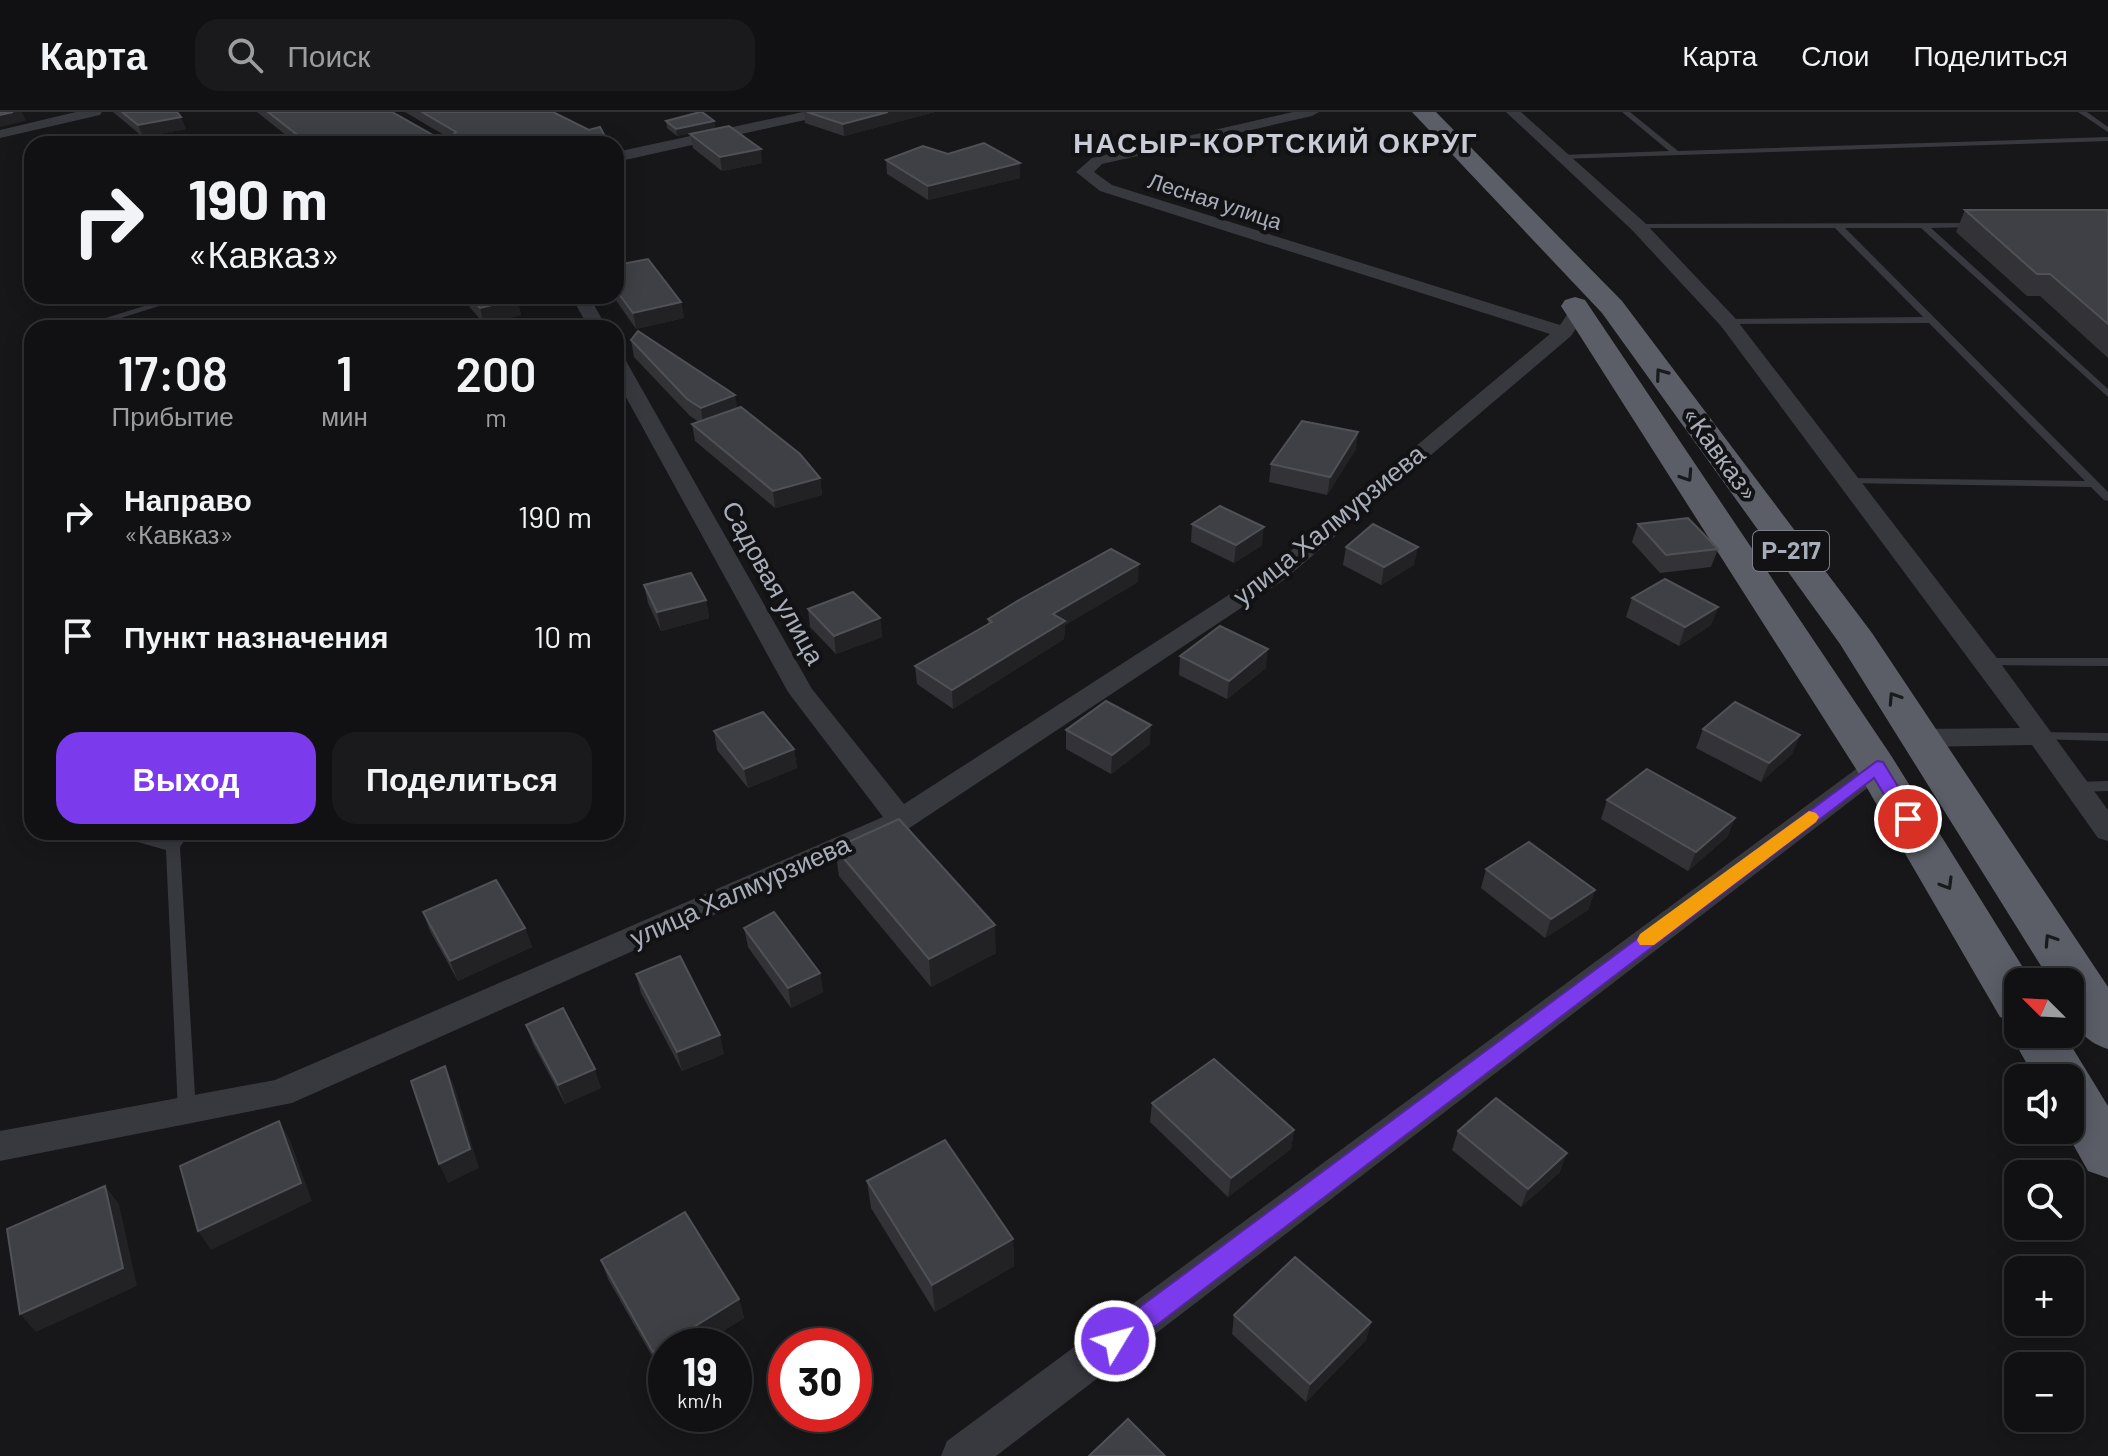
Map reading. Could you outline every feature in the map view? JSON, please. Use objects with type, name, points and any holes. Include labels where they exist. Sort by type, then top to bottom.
[{"type":"highway","name":"«Кавказ»","points":[[1392,112],[1572,321],[1877,767],[2004,980]]},
{"type":"highway","name":"«Кавказ»","points":[[1423,112],[1612,307],[1858,641],[2108,1029]]},
{"type":"highway","points":[[2084,1114],[2108,1154]]},
{"type":"street","points":[[0,134],[94,112]]},
{"type":"street","points":[[624,155],[823,112]]},
{"type":"street","name":"Лесная улица","points":[[1312,112],[1097,161],[1084,172],[1106,188],[1120,193],[1572,321]]},
{"type":"street","points":[[1513,112],[1638,226],[1728,322],[1987,662],[2037,736],[2108,831]]},
{"type":"street","name":"улица Халмурзиева","points":[[0,1146],[280,1093],[901,820],[1277,574],[1572,321]]},
{"type":"street","name":"Садовая улица","points":[[624,375],[801,692],[901,820]]},
{"type":"street","points":[[1920,738],[2037,736]]},
{"type":"street","points":[[962,1456],[1877,767]]},
{"type":"lane","points":[[1626,112],[1676,153]]},
{"type":"lane","points":[[2082,112],[2108,130]]},
{"type":"lane","points":[[1562,157],[2108,139]]},
{"type":"lane","points":[[1638,226],[1986,225]]},
{"type":"lane","points":[[1838,226],[2108,498]]},
{"type":"lane","points":[[1924,226],[2108,394]]},
{"type":"lane","points":[[106,320],[159,304]]},
{"type":"lane","points":[[1728,322],[1931,320]]},
{"type":"lane","points":[[1848,481],[2094,484]]},
{"type":"lane","points":[[1987,662],[2108,662]]},
{"type":"lane","points":[[2037,736],[2108,737]]},
{"type":"lane","points":[[2075,787],[2108,786]]},
{"type":"lane","points":[[149,840],[173,847]]},
{"type":"lane","points":[[178,840],[173,847],[187,1112]]},
{"type":"building","points":[[122,112],[177,112],[181,117],[138,125]]},
{"type":"building","points":[[268,112],[392,112],[433,135],[453,135],[456,132],[422,112],[553,112],[589,130],[600,127],[605,136],[299,136]]},
{"type":"building","points":[[702,112],[714,121],[676,129],[666,121]]},
{"type":"building","points":[[807,112],[888,112],[843,124]]},
{"type":"building","points":[[729,126],[761,149],[720,157],[690,134]]},
{"type":"building","points":[[984,143],[1020,163],[928,186],[886,160],[923,146],[948,154]]},
{"type":"building","points":[[1965,210],[2108,210],[2108,324],[2050,274],[2037,274]]},
{"type":"building","points":[[648,259],[681,302],[633,313],[624,301],[624,264]]},
{"type":"building","points":[[476,304],[496,304],[480,308]]},
{"type":"building","points":[[638,331],[735,395],[701,408],[687,399],[631,340]]},
{"type":"building","points":[[741,407],[800,454],[820,478],[773,491],[692,424]]},
{"type":"building","points":[[1302,421],[1358,432],[1330,477],[1271,464]]},
{"type":"building","points":[[1220,506],[1264,527],[1236,545],[1192,524]]},
{"type":"building","points":[[1688,518],[1718,549],[1666,555],[1638,524]]},
{"type":"building","points":[[1373,524],[1418,547],[1384,567],[1346,547]]},
{"type":"building","points":[[1111,549],[1139,564],[1053,614],[1065,621],[952,690],[915,666],[992,622],[988,619],[1019,600]]},
{"type":"building","points":[[691,573],[706,600],[657,612],[644,585]]},
{"type":"building","points":[[1665,579],[1718,607],[1685,627],[1632,598]]},
{"type":"building","points":[[853,592],[880,618],[834,636],[808,609]]},
{"type":"building","points":[[1220,626],[1268,649],[1229,681],[1180,656]]},
{"type":"building","points":[[1106,701],[1151,725],[1112,755],[1066,730]]},
{"type":"building","points":[[1735,702],[1800,735],[1769,763],[1703,729]]},
{"type":"building","points":[[763,712],[794,749],[744,769],[714,731]]},
{"type":"building","points":[[1647,769],[1735,818],[1696,852],[1607,800]]},
{"type":"building","points":[[899,819],[995,925],[929,959],[835,848]]},
{"type":"building","points":[[1529,842],[1595,890],[1551,919],[1486,869]]},
{"type":"building","points":[[496,880],[525,928],[450,961],[423,912]]},
{"type":"building","points":[[774,912],[820,973],[788,988],[744,928]]},
{"type":"building","points":[[680,956],[720,1035],[677,1052],[636,974]]},
{"type":"building","points":[[563,1008],[595,1069],[558,1085],[526,1025]]},
{"type":"building","points":[[1214,1059],[1294,1130],[1231,1178],[1152,1103]]},
{"type":"building","points":[[445,1066],[470,1149],[439,1164],[411,1081]]},
{"type":"building","points":[[1496,1098],[1567,1153],[1528,1189],[1458,1131]]},
{"type":"building","points":[[279,1121],[301,1183],[198,1231],[180,1166]]},
{"type":"building","points":[[945,1140],[1013,1239],[932,1285],[867,1181]]},
{"type":"building","points":[[105,1186],[123,1268],[20,1314],[7,1229]]},
{"type":"building","points":[[685,1212],[739,1299],[692,1328],[648,1328],[648,1343],[601,1260]]},
{"type":"building","points":[[1295,1257],[1371,1322],[1310,1384],[1234,1315]]},
{"type":"building","points":[[1128,1419],[1165,1456],[1089,1456]]},
{"type":"slow traffic","points":[[1647,940],[1809,817]]},
{"type":"district","name":"НАСЫР-КОРТСКИЙ ОКРУГ","points":[[1276,143]]},
{"type":"route","points":[[1115,1341],[1877,767],[1908,819]]}]
